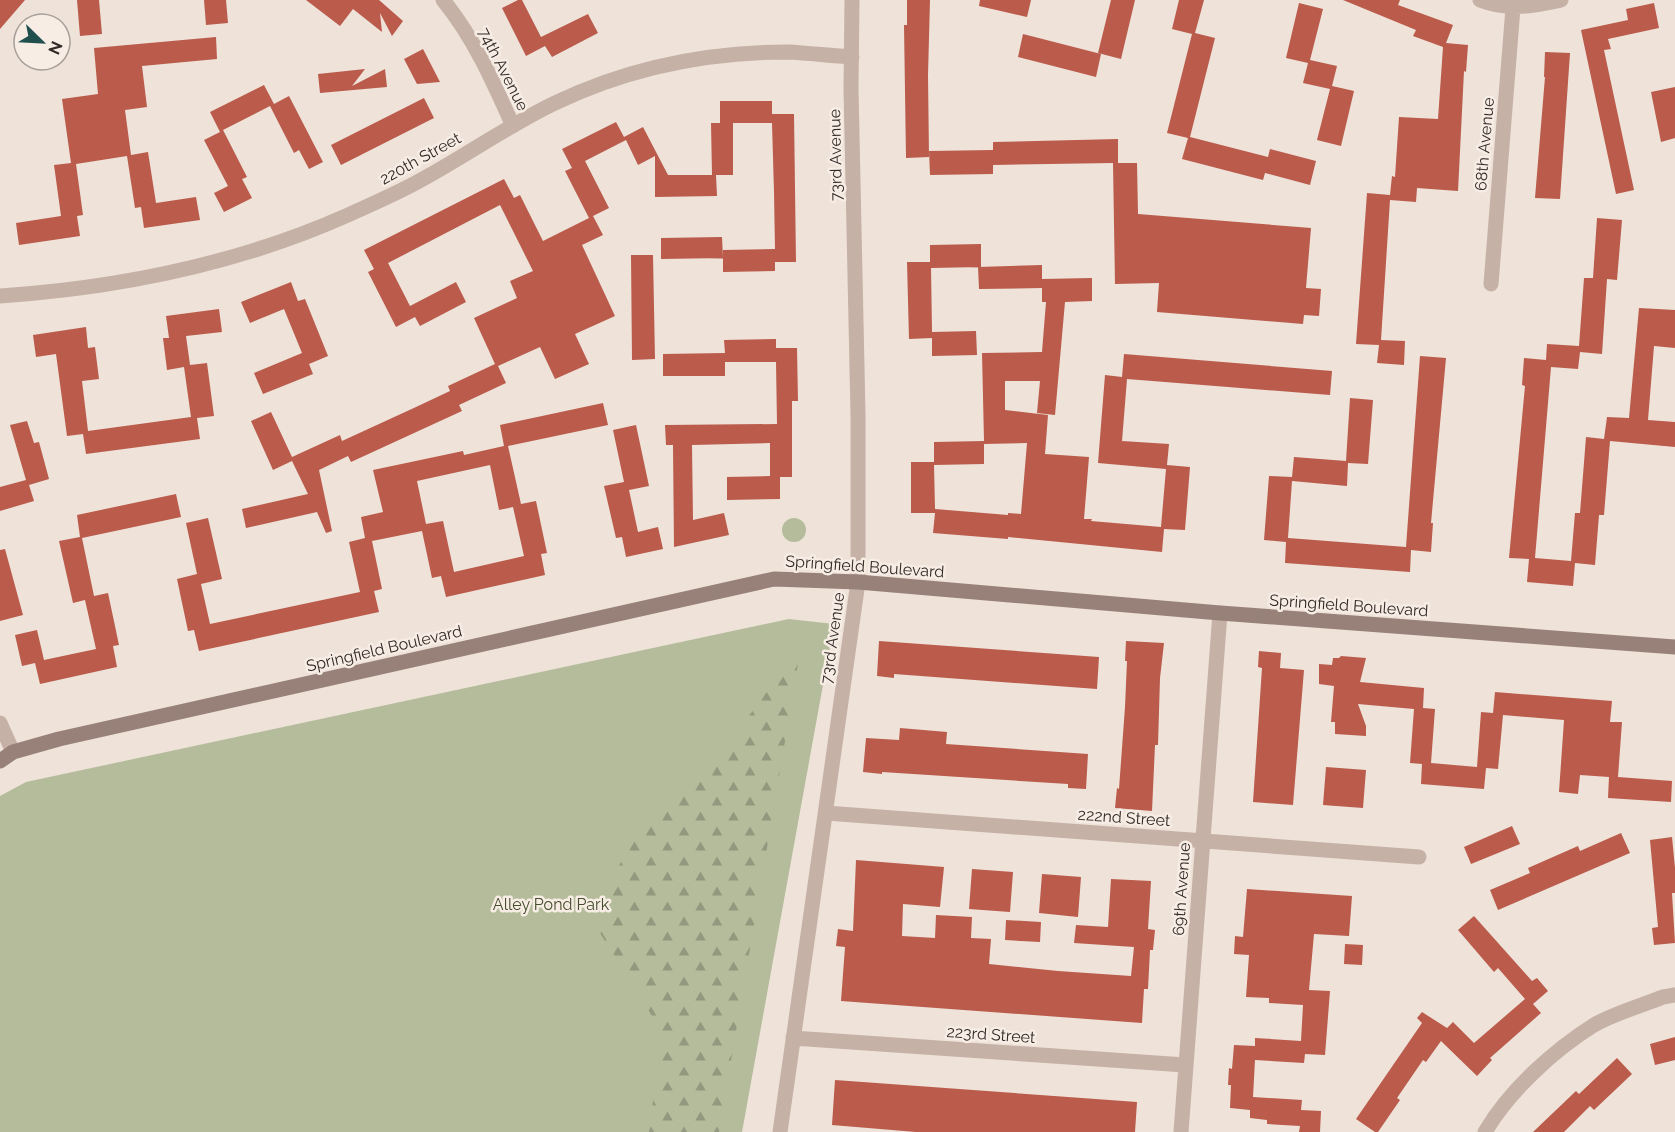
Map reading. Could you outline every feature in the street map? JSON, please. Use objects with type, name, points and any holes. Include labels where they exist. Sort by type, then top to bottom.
[{"type":"main road","name":"Springfield Boulevard","points":[[0,761],[14,752],[59,739],[774,579],[858,582],[1220,613],[1675,647]]},
{"type":"street","name":"74th Avenue","points":[[443,0],[460,23],[490,73],[513,126]]},
{"type":"street","name":"73rd Avenue","points":[[780,1132],[858,582],[852,0]]},
{"type":"street","points":[[1480,0],[1496,6],[1513,8],[1560,0]]},
{"type":"street","name":"68th Avenue","points":[[1491,284],[1513,8]]},
{"type":"street","name":"220th Street","points":[[0,296],[63,292],[129,281],[211,263],[273,244],[346,216],[421,181],[555,103],[620,77],[657,66],[698,58],[747,53],[791,52],[852,57]]},
{"type":"street","name":"69th Avenue","points":[[1180,1132],[1220,613]]},
{"type":"street","points":[[0,723],[14,752]]},
{"type":"street","name":"222nd Street","points":[[826,813],[1419,856]]},
{"type":"street","points":[[1485,1132],[1492,1119],[1543,1062],[1596,1024],[1664,997],[1675,995]]},
{"type":"street","name":"223rd Street","points":[[794,1038],[1185,1065]]},
{"type":"green space","points":[[794,518],[803,521],[806,530],[803,539],[794,542],[785,539],[782,530],[785,521]]},
{"type":"green space","name":"Alley Pond Park","points":[[789,619],[834,624],[742,1132],[0,1132],[0,796],[26,782]]},
{"type":"green space","points":[[801,646],[719,1132],[649,1132],[662,1032],[590,917],[646,818],[734,736]]},
{"type":"building","points":[[0,0],[25,0],[15,12],[12,12],[0,29]]},
{"type":"building","points":[[77,0],[99,0],[102,34],[80,36]]},
{"type":"building","points":[[204,0],[226,0],[228,23],[206,25]]},
{"type":"building","points":[[306,0],[379,0],[403,21],[392,36],[380,13],[382,32],[353,9],[340,26]]},
{"type":"building","points":[[522,0],[541,37],[588,14],[598,33],[552,57],[545,46],[526,56],[502,8]]},
{"type":"building","points":[[907,0],[930,0],[929,157],[906,158],[904,25],[907,25]]},
{"type":"building","points":[[980,0],[1031,0],[1027,17],[979,6]]},
{"type":"building","points":[[1111,0],[1135,0],[1121,59],[1098,53]]},
{"type":"building","points":[[1179,0],[1204,0],[1195,33],[1215,38],[1190,137],[1268,157],[1270,149],[1316,161],[1310,185],[1265,173],[1263,180],[1182,159],[1188,138],[1167,133],[1192,34],[1172,29]]},
{"type":"building","points":[[1343,0],[1400,0],[1398,5],[1453,25],[1446,43],[1468,45],[1466,72],[1464,71],[1458,191],[1417,188],[1416,202],[1390,200],[1381,340],[1405,341],[1404,365],[1377,363],[1379,345],[1356,344],[1367,193],[1390,195],[1392,176],[1395,177],[1399,117],[1438,119],[1443,47],[1413,36],[1416,30]]},
{"type":"building","points":[[1299,3],[1323,9],[1310,60],[1337,66],[1332,86],[1354,91],[1341,146],[1317,140],[1330,89],[1303,83],[1308,63],[1286,58]]},
{"type":"building","points":[[1654,3],[1659,28],[1608,39],[1611,49],[1604,50],[1634,190],[1616,194],[1581,30],[1628,20],[1626,9]]},
{"type":"building","points":[[1023,34],[1101,54],[1096,77],[1018,57]]},
{"type":"building","points":[[216,37],[217,59],[142,66],[147,107],[125,110],[131,155],[148,152],[156,203],[196,197],[200,220],[144,228],[141,207],[135,208],[127,156],[76,164],[83,215],[77,216],[80,236],[19,245],[16,223],[61,216],[54,165],[71,163],[62,99],[98,94],[94,48]]},
{"type":"building","points":[[423,49],[440,82],[417,84],[404,59]]},
{"type":"building","points":[[1545,52],[1570,53],[1560,199],[1535,198]]},
{"type":"building","points":[[365,69],[352,86],[385,69],[387,87],[320,93],[318,74]]},
{"type":"building","points":[[264,85],[274,104],[289,96],[323,162],[309,169],[299,150],[294,153],[270,106],[223,130],[247,177],[242,179],[252,198],[224,212],[214,193],[228,186],[204,140],[220,132],[210,112]]},
{"type":"building","points":[[1675,87],[1675,138],[1661,142],[1651,92]]},
{"type":"building","points":[[424,98],[434,118],[341,165],[331,145]]},
{"type":"building","points":[[720,101],[772,101],[772,114],[794,114],[796,262],[775,262],[775,271],[723,272],[723,250],[775,249],[774,192],[772,123],[720,123]]},
{"type":"building","points":[[616,122],[624,137],[643,127],[668,175],[712,175],[711,123],[733,123],[733,175],[716,175],[717,196],[655,197],[655,156],[638,165],[626,140],[585,161],[609,208],[589,218],[565,171],[572,168],[562,149]]},
{"type":"building","points":[[1118,139],[1118,163],[1137,163],[1138,214],[1311,228],[1306,288],[1321,289],[1319,316],[1304,315],[1303,324],[1157,312],[1159,283],[1115,284],[1113,163],[993,165],[993,174],[930,175],[929,151],[993,150],[993,142]]},
{"type":"building","points":[[504,179],[514,198],[520,195],[543,241],[593,216],[603,235],[582,245],[615,316],[575,334],[589,364],[555,379],[540,347],[498,366],[506,383],[459,405],[462,411],[351,462],[348,456],[319,470],[332,531],[326,533],[317,512],[246,528],[242,509],[308,494],[292,461],[273,470],[251,421],[271,412],[292,457],[340,435],[342,441],[450,391],[448,386],[495,364],[474,318],[517,298],[510,281],[533,271],[500,205],[388,263],[410,306],[456,282],[466,302],[420,326],[415,317],[396,327],[368,272],[374,269],[364,250]]},
{"type":"building","points":[[1597,218],[1622,220],[1617,280],[1607,279],[1602,354],[1580,352],[1578,369],[1551,367],[1535,558],[1571,561],[1575,513],[1580,513],[1586,437],[1604,439],[1607,417],[1629,418],[1639,308],[1675,310],[1675,348],[1654,346],[1648,420],[1675,422],[1675,447],[1610,441],[1604,515],[1599,515],[1595,565],[1575,563],[1573,586],[1527,582],[1529,559],[1509,558],[1525,386],[1522,385],[1524,358],[1546,360],[1547,344],[1579,346],[1584,278],[1593,278]]},
{"type":"building","points":[[722,237],[723,258],[661,259],[661,238]]},
{"type":"building","points":[[981,244],[981,267],[931,268],[932,332],[976,331],[977,355],[932,356],[932,338],[909,339],[907,262],[930,262],[930,245]]},
{"type":"building","points":[[631,255],[653,255],[655,359],[632,360]]},
{"type":"building","points":[[1042,265],[1042,279],[1092,278],[1092,301],[1065,302],[1055,415],[1037,413],[1040,381],[1005,381],[1005,410],[1048,415],[1045,454],[1089,457],[1084,519],[1161,527],[1166,469],[1098,463],[1105,375],[1122,377],[1124,354],[1332,371],[1330,395],[1127,379],[1122,441],[1169,444],[1167,465],[1190,467],[1185,530],[1164,529],[1162,552],[1008,537],[1008,539],[933,533],[935,513],[911,513],[911,462],[934,462],[934,442],[984,441],[982,353],[1042,352],[1046,302],[1042,302],[1042,288],[979,289],[978,267]],"holes":[[[1027,443],[1021,514],[935,509],[934,465],[984,464],[984,444]]]},
{"type":"building","points":[[291,282],[298,301],[305,299],[328,356],[309,364],[313,374],[263,394],[254,373],[302,353],[284,309],[250,323],[241,302]]},
{"type":"building","points":[[219,309],[222,332],[186,336],[190,365],[207,363],[214,416],[197,418],[200,439],[86,454],[83,434],[67,436],[56,354],[36,357],[33,335],[86,327],[88,348],[95,347],[99,379],[82,381],[88,431],[191,417],[184,367],[167,370],[163,338],[169,338],[166,316]]},
{"type":"building","points":[[776,339],[776,348],[797,348],[798,401],[792,401],[792,477],[780,477],[780,499],[727,500],[727,477],[770,476],[770,443],[692,445],[693,520],[724,513],[729,535],[674,547],[673,445],[666,445],[665,425],[777,424],[776,362],[725,362],[725,376],[663,376],[663,354],[725,353],[724,340]]},
{"type":"building","points":[[1420,356],[1446,358],[1431,523],[1433,523],[1431,552],[1411,550],[1410,572],[1285,563],[1286,542],[1264,540],[1269,476],[1292,477],[1294,457],[1346,461],[1350,398],[1373,400],[1368,464],[1348,463],[1347,486],[1292,481],[1288,538],[1406,547]]},
{"type":"building","points":[[603,403],[608,425],[508,446],[521,504],[536,501],[547,553],[541,554],[545,575],[446,597],[441,576],[432,578],[422,531],[372,541],[382,589],[374,591],[379,612],[199,651],[194,630],[188,631],[177,579],[197,574],[186,523],[208,518],[222,579],[201,584],[210,624],[360,592],[349,542],[365,538],[361,517],[383,512],[373,470],[463,451],[464,455],[504,446],[500,425]],"holes":[[[490,465],[499,510],[513,507],[524,556],[454,572],[443,521],[426,524],[417,481]]]},
{"type":"building","points":[[27,421],[34,443],[39,442],[49,479],[29,485],[34,501],[0,511],[0,487],[26,480],[10,425]]},
{"type":"building","points":[[636,425],[649,486],[629,490],[638,532],[658,527],[663,549],[626,557],[622,537],[616,538],[604,486],[624,482],[613,430]]},
{"type":"building","points":[[176,494],[181,517],[82,538],[94,596],[108,593],[119,645],[113,646],[117,667],[40,684],[35,663],[22,666],[15,635],[37,630],[44,660],[96,649],[85,600],[73,603],[59,541],[80,537],[77,515]]},
{"type":"building","points":[[5,549],[23,615],[0,621],[0,550]]},
{"type":"building","points":[[879,641],[1099,657],[1097,689],[894,674],[894,678],[877,676]]},
{"type":"building","points":[[1126,641],[1164,643],[1152,811],[1115,808],[1117,788],[1119,789],[1125,707]]},
{"type":"building","points":[[1259,651],[1281,653],[1280,668],[1304,670],[1293,805],[1253,802],[1262,668],[1258,667]]},
{"type":"building","points":[[1341,656],[1366,658],[1360,682],[1424,688],[1423,708],[1435,709],[1431,763],[1477,767],[1481,712],[1493,713],[1495,692],[1612,701],[1610,722],[1622,722],[1618,777],[1672,781],[1671,802],[1608,798],[1609,777],[1580,775],[1578,794],[1559,792],[1564,720],[1503,715],[1498,769],[1486,768],[1484,789],[1421,784],[1422,764],[1410,763],[1414,709],[1358,704],[1366,726],[1366,736],[1335,734],[1335,722],[1331,722],[1334,686],[1319,684],[1319,664],[1332,665],[1333,658]]},
{"type":"building","points":[[900,728],[947,732],[946,744],[1088,754],[1086,789],[1068,788],[1068,784],[863,772],[866,738],[899,740]]},
{"type":"building","points":[[1326,767],[1366,770],[1363,808],[1323,805]]},
{"type":"building","points":[[1512,826],[1520,844],[1471,864],[1464,847]]},
{"type":"building","points":[[1621,833],[1630,853],[1498,910],[1490,890],[1530,873],[1528,868],[1578,846],[1580,851]]},
{"type":"building","points":[[1672,837],[1675,868],[1675,893],[1672,893],[1675,943],[1654,945],[1652,928],[1658,927],[1650,840]]},
{"type":"building","points":[[856,860],[944,867],[940,907],[903,904],[902,936],[935,938],[936,915],[972,917],[971,938],[991,939],[989,964],[1058,971],[1131,976],[1134,947],[1074,943],[1076,925],[1108,927],[1111,879],[1151,881],[1148,929],[1155,930],[1153,950],[1150,950],[1148,989],[1144,989],[1142,1023],[841,1001],[845,947],[836,946],[838,929],[853,931]]},
{"type":"building","points":[[972,869],[1013,872],[1010,912],[969,909]]},
{"type":"building","points":[[1042,874],[1081,877],[1078,917],[1039,913]]},
{"type":"building","points":[[1247,889],[1352,896],[1349,936],[1314,934],[1309,990],[1330,991],[1325,1055],[1305,1054],[1304,1063],[1255,1060],[1253,1097],[1302,1100],[1301,1110],[1321,1111],[1320,1132],[1299,1132],[1300,1126],[1267,1124],[1267,1120],[1250,1118],[1250,1110],[1230,1108],[1229,1068],[1232,1069],[1234,1045],[1255,1046],[1255,1038],[1301,1041],[1303,1005],[1269,1003],[1269,998],[1246,997],[1249,955],[1234,954],[1235,936],[1243,937]]},
{"type":"building","points":[[1474,916],[1532,981],[1537,978],[1548,991],[1533,1004],[1541,1013],[1490,1058],[1492,1060],[1477,1076],[1441,1041],[1426,1062],[1423,1060],[1397,1098],[1400,1100],[1378,1132],[1375,1132],[1356,1119],[1422,1023],[1417,1018],[1422,1012],[1447,1028],[1453,1022],[1474,1043],[1525,999],[1498,968],[1494,972],[1458,930]]},
{"type":"building","points":[[1006,920],[1041,922],[1040,942],[1005,940]]},
{"type":"building","points":[[1345,944],[1363,945],[1362,965],[1344,964]]},
{"type":"building","points":[[1675,1037],[1675,1060],[1655,1065],[1650,1044]]},
{"type":"building","points":[[1617,1058],[1632,1074],[1594,1110],[1590,1106],[1564,1132],[1533,1132],[1576,1091],[1579,1094]]},
{"type":"building","points":[[835,1080],[1137,1102],[1135,1132],[916,1132],[832,1125]]}]
